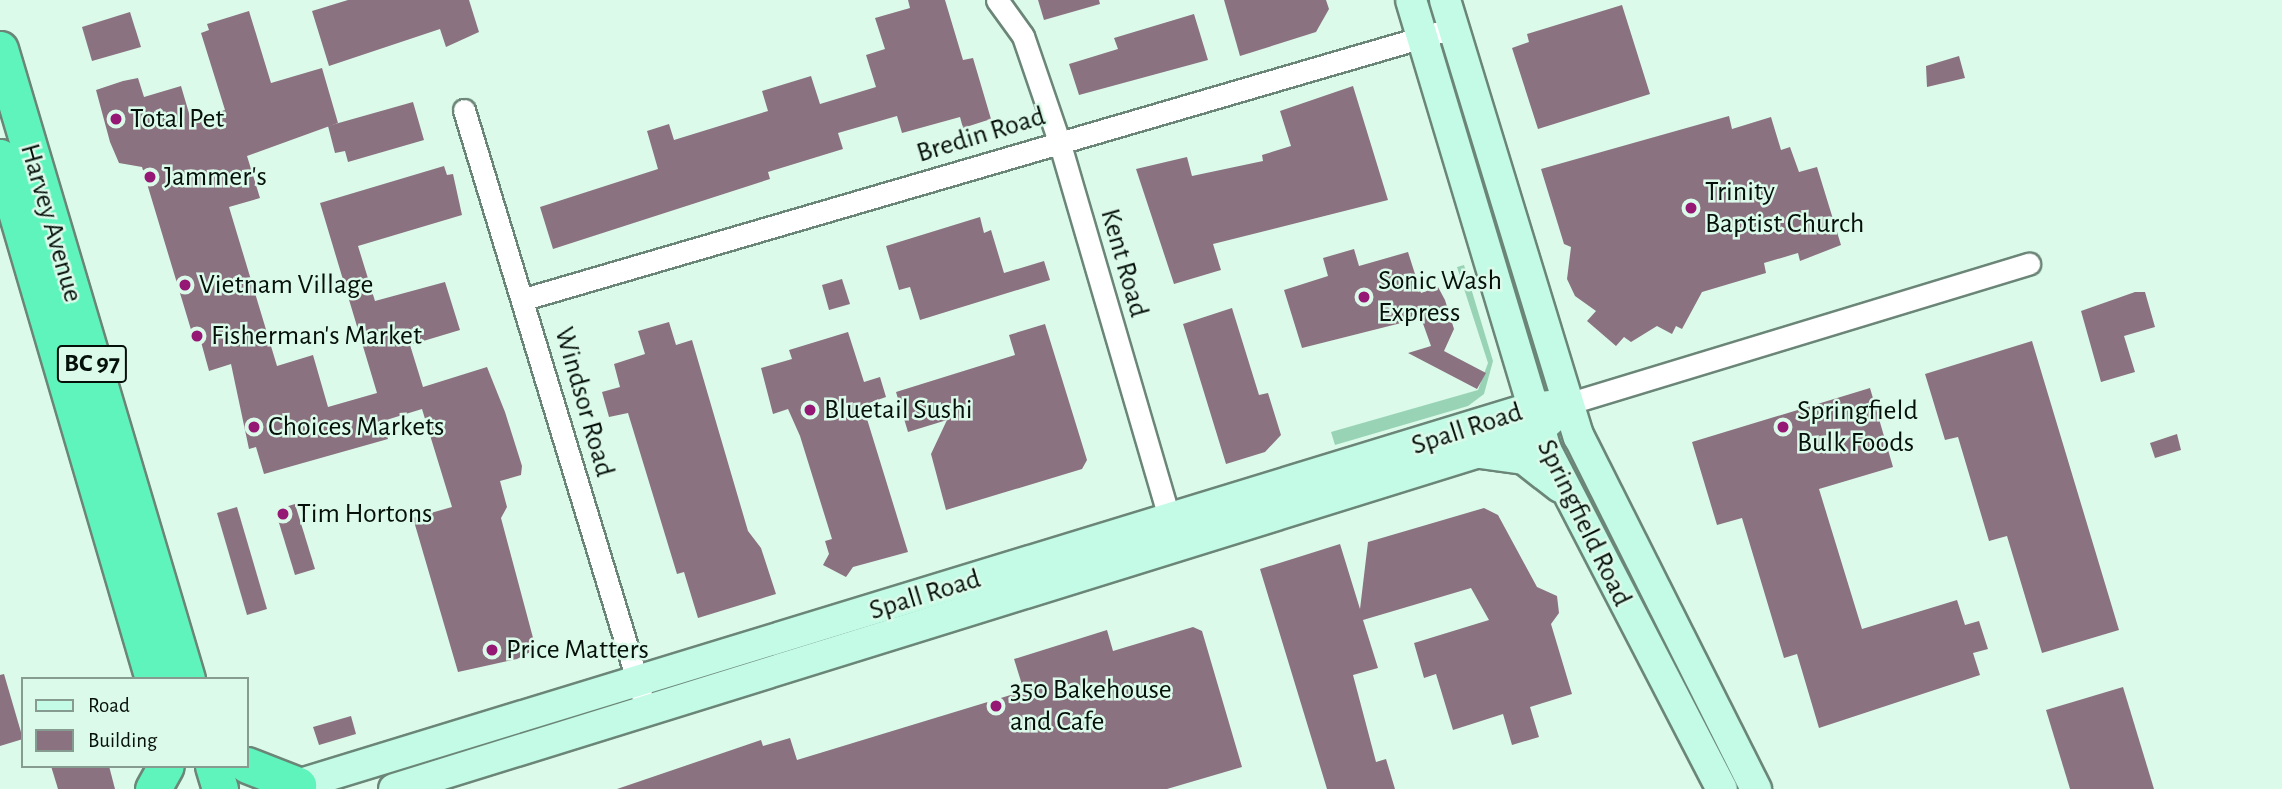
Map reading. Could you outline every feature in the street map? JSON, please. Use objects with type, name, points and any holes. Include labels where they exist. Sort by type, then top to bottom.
[{"type":"highway","name":"Harvey Avenue","points":[[0,49],[186,677]]},
{"type":"highway","name":"Harvey Avenue","points":[[0,157],[152,677]]},
{"type":"highway","points":[[248,766],[291,787]]},
{"type":"highway","points":[[153,789],[165,768]]},
{"type":"highway","points":[[180,768],[186,789]]},
{"type":"highway","points":[[214,768],[220,789]]},
{"type":"main road","name":"Springfield Road","points":[[1411,0],[1534,419],[1566,493],[1722,789]]},
{"type":"main road","name":"Springfield Road","points":[[1449,14],[1567,404],[1606,499],[1756,789]]},
{"type":"main road","name":"Spall Road","points":[[394,789],[1178,550],[1476,453],[1534,419],[1567,404]]},
{"type":"main road","name":"Spall Road","points":[[291,787],[1170,520],[1534,419]]},
{"type":"main road","points":[[1476,453],[1524,459],[1566,493]]},
{"type":"street","name":"Kent Road","points":[[997,0],[1023,36],[1059,141],[1178,550]]},
{"type":"street","name":"Bredin Road","points":[[524,299],[1422,37],[1449,14]]},
{"type":"street","name":"Windsor Road","points":[[464,110],[524,299],[636,683],[649,710]]},
{"type":"street","name":"Spall Road","points":[[1567,404],[2029,264]]},
{"type":"green space","points":[[1464,265],[1493,361],[1484,394],[1468,406],[1335,445],[1331,432],[1478,390],[1488,363],[1457,267]]},
{"type":"building","points":[[348,0],[469,0],[479,32],[446,47],[440,29],[329,66],[312,11]]},
{"type":"building","points":[[908,0],[945,0],[963,60],[973,58],[991,119],[963,128],[960,117],[902,133],[897,116],[838,133],[843,149],[768,172],[770,179],[553,249],[540,207],[658,169],[647,131],[669,124],[674,140],[768,111],[762,91],[811,76],[820,104],[876,87],[866,55],[885,49],[875,18],[910,8]]},
{"type":"building","points":[[1038,0],[1099,0],[1100,4],[1044,20]]},
{"type":"building","points":[[1224,0],[1326,0],[1329,9],[1316,32],[1240,56]]},
{"type":"building","points":[[1622,5],[1650,94],[1538,129],[1512,48],[1529,42],[1527,34]]},
{"type":"building","points":[[249,11],[271,83],[322,68],[338,123],[247,156],[260,198],[229,207],[277,366],[313,355],[328,407],[377,393],[320,203],[444,166],[447,175],[453,174],[462,215],[358,246],[375,301],[445,282],[460,330],[410,345],[423,387],[487,367],[505,412],[522,466],[521,475],[500,481],[507,507],[501,518],[536,649],[517,659],[458,672],[413,518],[452,507],[422,409],[383,421],[388,439],[264,474],[256,447],[249,449],[231,364],[209,371],[198,331],[192,333],[142,167],[119,163],[110,142],[96,90],[123,81],[138,78],[144,97],[181,86],[191,120],[225,110],[201,33],[209,30],[207,24]]},
{"type":"building","points":[[130,12],[141,47],[92,61],[82,27]]},
{"type":"building","points":[[1194,14],[1208,60],[1079,95],[1069,64],[1118,49],[1114,38]]},
{"type":"building","points":[[1959,56],[1965,78],[1927,87],[1926,66]]},
{"type":"building","points":[[1353,86],[1388,200],[1213,244],[1221,270],[1174,284],[1136,169],[1187,157],[1192,176],[1263,161],[1262,155],[1291,146],[1280,111]]},
{"type":"building","points":[[413,102],[424,140],[348,162],[345,151],[335,153],[328,126]]},
{"type":"building","name":"Trinity Baptist Church","points":[[1729,116],[1732,129],[1771,117],[1781,150],[1790,147],[1799,172],[1817,167],[1841,245],[1800,261],[1798,253],[1764,263],[1766,273],[1702,292],[1682,329],[1676,326],[1672,334],[1657,326],[1631,342],[1624,337],[1616,346],[1587,321],[1596,311],[1575,296],[1567,279],[1571,247],[1564,244],[1541,169]]},
{"type":"building","points":[[980,217],[984,233],[991,230],[1004,273],[1044,261],[1050,280],[920,320],[910,287],[899,290],[886,246]]},
{"type":"building","name":"Sonic Wash Express","points":[[1354,249],[1359,266],[1408,252],[1421,293],[1438,287],[1445,300],[1454,329],[1444,351],[1486,373],[1477,389],[1408,353],[1431,346],[1421,318],[1302,348],[1284,290],[1328,276],[1323,258]]},
{"type":"building","points":[[842,279],[850,304],[829,310],[822,285]]},
{"type":"building","points":[[2135,292],[2145,292],[2155,327],[2124,336],[2135,372],[2101,382],[2081,311]]},
{"type":"building","points":[[1232,308],[1259,395],[1268,393],[1281,435],[1265,452],[1226,464],[1183,324]]},
{"type":"building","points":[[669,322],[676,345],[692,340],[748,531],[761,548],[776,594],[698,618],[684,572],[677,574],[628,413],[609,417],[602,392],[620,387],[614,364],[645,354],[638,331]]},
{"type":"building","points":[[1045,324],[1087,460],[1082,469],[946,510],[931,454],[947,420],[908,432],[896,392],[1015,355],[1009,335]]},
{"type":"building","points":[[848,332],[864,382],[880,377],[886,397],[866,404],[867,419],[908,552],[853,567],[846,577],[823,565],[829,554],[825,541],[832,539],[800,436],[788,409],[773,414],[761,368],[792,359],[789,350]]},
{"type":"building","points":[[2032,341],[2119,630],[2042,653],[2007,536],[1989,541],[1958,437],[1945,440],[1925,374]]},
{"type":"building","points":[[1870,388],[1893,467],[1819,489],[1862,629],[1957,600],[1965,625],[1979,621],[1988,649],[1973,653],[1980,675],[1819,728],[1797,654],[1784,658],[1742,518],[1717,525],[1692,442]]},
{"type":"building","points":[[2177,434],[2181,450],[2155,458],[2150,443]]},
{"type":"building","points":[[295,504],[315,569],[295,575],[275,510]]},
{"type":"building","points":[[237,507],[267,609],[247,615],[217,513]]},
{"type":"building","points":[[1484,508],[1498,515],[1537,587],[1557,596],[1559,613],[1551,624],[1572,694],[1530,707],[1539,737],[1512,745],[1503,714],[1453,730],[1436,674],[1424,678],[1414,643],[1489,620],[1471,588],[1363,620],[1378,668],[1353,675],[1376,762],[1386,759],[1395,789],[1327,789],[1260,569],[1340,544],[1360,609],[1368,542]]},
{"type":"building","points":[[1193,627],[1202,631],[1242,767],[1167,789],[617,789],[761,740],[763,746],[790,738],[797,760],[1024,691],[1014,659],[1107,630],[1113,651]]},
{"type":"building","points":[[4,674],[21,740],[0,746],[0,675]]},
{"type":"building","points":[[2123,687],[2154,789],[2070,789],[2046,710]]},
{"type":"building","points":[[351,716],[356,734],[319,745],[313,727]]},
{"type":"building","points":[[52,768],[110,768],[115,789],[58,789]]},
{"type":"place","name":"Total Pet","points":[[116,119]]},
{"type":"place","name":"Jammer's","points":[[150,177]]},
{"type":"place","name":"Trinity Baptist Church","points":[[1691,208]]},
{"type":"place","name":"Vietnam Village","points":[[185,285]]},
{"type":"place","name":"Sonic Wash Express","points":[[1364,297]]},
{"type":"place","name":"Fisherman's Market","points":[[197,336]]},
{"type":"place","name":"Bluetail Sushi","points":[[810,410]]},
{"type":"place","name":"Choices Markets","points":[[254,427]]},
{"type":"place","name":"Springfield Bulk Foods","points":[[1783,427]]},
{"type":"place","name":"Tim Hortons","points":[[283,514]]},
{"type":"place","name":"Price Matters","points":[[492,650]]},
{"type":"place","name":"350 Bakehouse and Cafe","points":[[996,706]]}]
